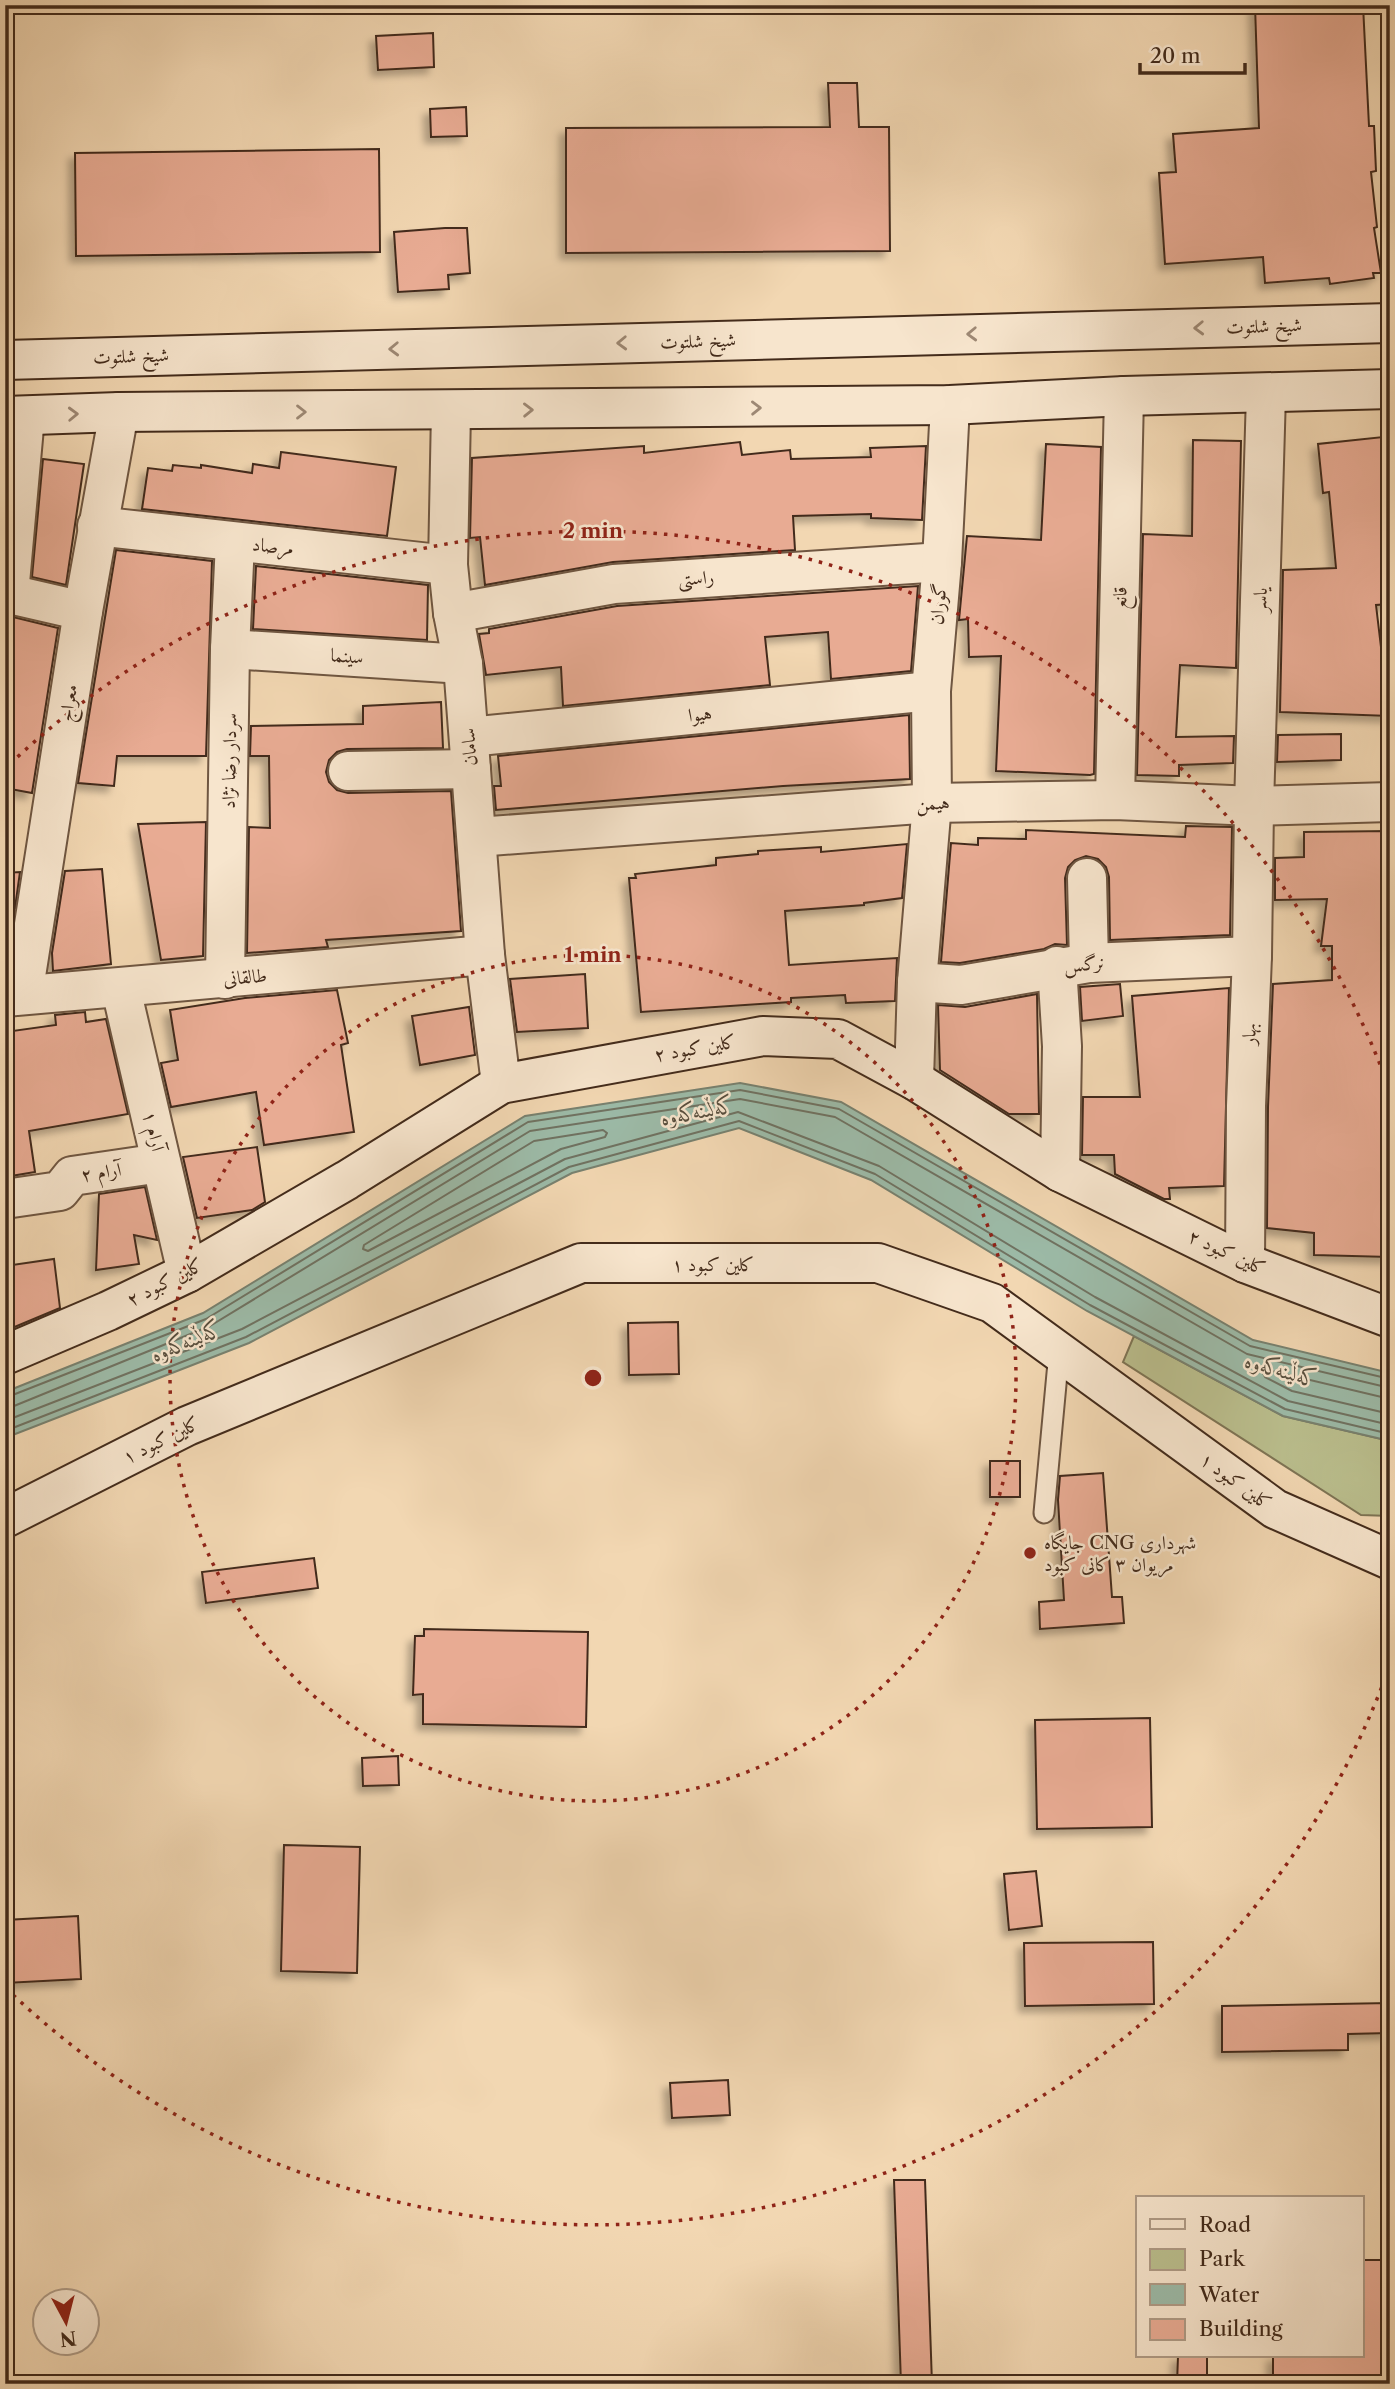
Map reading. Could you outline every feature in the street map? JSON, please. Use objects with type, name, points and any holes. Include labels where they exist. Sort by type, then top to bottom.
[{"type":"street","name":"شیخ شلتوت","points":[[5,360],[1390,323]]},
{"type":"street","points":[[83,611],[7,593],[15,416],[119,412],[950,405],[1124,396],[1390,389]]},
{"type":"street","name":"یاسر","points":[[1254,806],[1266,394]]},
{"type":"street","name":"قانع","points":[[1115,800],[1124,396]]},
{"type":"street","name":"گوران","points":[[914,1080],[917,982],[932,803],[931,691],[942,562],[950,405]]},
{"type":"street","name":"سامان","points":[[451,411],[449,565],[453,613],[463,664],[485,955],[502,1084]]},
{"type":"street","name":"معراج","points":[[14,996],[119,412]]},
{"type":"street","name":"مرصاد","points":[[97,526],[449,565]]},
{"type":"street","name":"سردار رضا نژاد","points":[[225,979],[230,649],[235,542]]},
{"type":"street","name":"راستی","points":[[453,613],[614,584],[942,562]]},
{"type":"street","name":"سینما","points":[[230,649],[463,664]]},
{"type":"street","name":"هیوا","points":[[348,771],[931,691]]},
{"type":"street","name":"هیمن","points":[[477,837],[932,803],[1115,800],[1254,806],[1390,802]]},
{"type":"street","name":"بهار","points":[[1245,1263],[1254,806]]},
{"type":"street","points":[[1060,1172],[1062,1046],[1087,878]]},
{"type":"street","name":"طالقانی","points":[[14,996],[121,989],[485,955]]},
{"type":"street","name":"نرگس","points":[[917,982],[961,985],[1073,964],[1252,956]]},
{"type":"street","name":"آرام ۱","points":[[121,989],[187,1273]]},
{"type":"street","name":"کلین کبود ۲","points":[[5,1354],[108,1311],[187,1273],[502,1084],[762,1036],[838,1040],[914,1080],[1060,1172],[1245,1263],[1390,1318]]},
{"type":"street","name":"آرام ۲","points":[[5,1199],[60,1191],[72,1176],[161,1163]]},
{"type":"street","name":"کلین کبود ۱","points":[[5,1518],[187,1426],[581,1263],[877,1264],[992,1303],[1275,1509],[1390,1560]]},
{"type":"lane","points":[[1044,1513],[1059,1352]]},
{"type":"green space","points":[[1134,1336],[1283,1416],[1390,1441],[1390,1516],[1361,1515],[1123,1362]]},
{"type":"water","name":"کەڵینەکەوە","points":[[740,1083],[841,1102],[1253,1340],[1390,1373],[1390,1441],[1283,1416],[1087,1311],[871,1180],[739,1128],[572,1173],[249,1343],[5,1438],[5,1392],[203,1313],[525,1116]]},
{"type":"building","points":[[1255,5],[1363,5],[1369,126],[1374,126],[1376,171],[1371,172],[1377,227],[1374,228],[1381,273],[1373,273],[1374,278],[1330,284],[1329,278],[1265,283],[1263,257],[1165,264],[1159,173],[1176,172],[1173,134],[1259,128]]},
{"type":"building","points":[[433,33],[434,67],[378,70],[376,36]]},
{"type":"building","points":[[828,83],[857,83],[859,127],[889,127],[890,251],[566,253],[566,128],[830,127]]},
{"type":"building","points":[[466,107],[467,136],[431,137],[430,109]]},
{"type":"building","points":[[379,149],[380,252],[76,256],[75,153]]},
{"type":"building","points":[[467,228],[470,273],[448,275],[449,289],[398,292],[394,232]]},
{"type":"building","points":[[1383,437],[1388,486],[1382,487],[1390,561],[1390,604],[1376,605],[1385,681],[1390,682],[1390,716],[1280,712],[1283,570],[1336,568],[1329,492],[1323,493],[1318,444]]},
{"type":"building","points":[[1193,440],[1241,441],[1236,668],[1180,665],[1176,737],[1234,736],[1233,763],[1179,765],[1179,776],[1137,775],[1143,534],[1192,536]]},
{"type":"building","points":[[740,442],[742,455],[790,450],[791,459],[871,457],[870,448],[926,446],[922,520],[871,518],[871,514],[793,516],[795,550],[613,562],[485,585],[480,537],[470,538],[472,458],[644,446],[644,453]]},
{"type":"building","points":[[1046,444],[1101,447],[1094,774],[1090,775],[996,771],[1001,656],[969,657],[968,619],[959,620],[967,536],[1041,540]]},
{"type":"building","points":[[281,452],[396,467],[387,536],[142,509],[148,468],[172,471],[173,465],[201,468],[201,465],[252,473],[253,464],[279,468]]},
{"type":"building","points":[[43,459],[84,464],[66,585],[32,577]]},
{"type":"building","points":[[116,550],[212,561],[206,756],[117,756],[114,786],[78,783]]},
{"type":"building","points":[[256,566],[428,585],[427,640],[253,629]]},
{"type":"building","points":[[918,586],[911,671],[831,679],[828,632],[765,637],[770,685],[563,706],[561,667],[486,675],[479,634],[489,633],[489,629],[617,606]]},
{"type":"building","points":[[13,617],[58,628],[32,793],[5,788],[5,660]]},
{"type":"building","points":[[441,702],[443,748],[347,749],[337,752],[329,760],[326,772],[329,782],[337,790],[348,793],[451,791],[461,931],[326,940],[328,947],[247,953],[249,827],[270,828],[269,756],[250,756],[251,726],[363,724],[363,706]]},
{"type":"building","points":[[909,715],[910,779],[783,786],[496,810],[494,786],[501,786],[498,756]]},
{"type":"building","points":[[1341,734],[1341,760],[1277,762],[1278,735]]},
{"type":"building","points":[[206,822],[203,956],[161,960],[138,824]]},
{"type":"building","points":[[1186,826],[1232,827],[1230,935],[1110,940],[1109,877],[1106,867],[1098,859],[1086,856],[1075,860],[1068,867],[1065,878],[1067,945],[1055,944],[1044,949],[960,963],[941,962],[951,843],[978,845],[978,838],[1026,839],[1026,830],[1185,837]]},
{"type":"building","points":[[1390,831],[1390,1257],[1314,1255],[1314,1233],[1267,1228],[1273,984],[1332,980],[1332,946],[1321,946],[1327,899],[1275,900],[1275,858],[1304,857],[1304,832]]},
{"type":"building","points":[[907,844],[902,898],[864,905],[785,911],[789,965],[897,958],[895,1001],[846,1003],[845,995],[791,998],[791,1002],[641,1012],[629,878],[636,878],[635,874],[716,865],[716,858],[758,854],[758,851],[821,847],[821,852]]},
{"type":"building","points":[[102,869],[111,964],[53,971],[52,953],[65,871]]},
{"type":"building","points":[[20,872],[15,908],[5,906],[5,873]]},
{"type":"building","points":[[585,974],[588,1028],[517,1032],[510,979]]},
{"type":"building","points":[[1120,984],[1123,1016],[1082,1021],[1080,987]]},
{"type":"building","points":[[1229,988],[1224,1186],[1169,1188],[1170,1199],[1164,1199],[1115,1174],[1114,1155],[1082,1155],[1083,1097],[1140,1097],[1132,996]]},
{"type":"building","points":[[337,990],[348,1043],[341,1045],[354,1132],[264,1145],[256,1092],[171,1107],[161,1063],[178,1060],[170,1010],[245,998]]},
{"type":"building","points":[[1037,994],[1039,1114],[1009,1114],[940,1070],[938,1005],[965,1007]]},
{"type":"building","points":[[469,1007],[475,1055],[420,1065],[412,1016]]},
{"type":"building","points":[[85,1012],[86,1022],[106,1019],[128,1114],[29,1131],[35,1172],[5,1177],[5,1032],[56,1025],[55,1015]]},
{"type":"building","points":[[257,1147],[265,1202],[252,1210],[197,1218],[183,1157]]},
{"type":"building","points":[[145,1187],[157,1240],[134,1235],[139,1264],[96,1270],[99,1194]]},
{"type":"building","points":[[54,1259],[60,1308],[5,1331],[5,1266]]},
{"type":"building","points":[[678,1322],[679,1374],[629,1375],[628,1323]]},
{"type":"building","points":[[990,1461],[1020,1461],[1020,1497],[990,1497]]},
{"type":"building","points":[[1103,1473],[1112,1597],[1122,1597],[1124,1623],[1040,1629],[1039,1602],[1064,1600],[1058,1500],[1060,1476]]},
{"type":"building","points":[[314,1558],[318,1588],[206,1603],[202,1572]]},
{"type":"building","points":[[424,1629],[588,1632],[586,1727],[423,1724],[423,1694],[413,1695],[415,1636],[424,1636]]},
{"type":"building","points":[[1150,1718],[1152,1827],[1037,1829],[1035,1720]]},
{"type":"building","points":[[398,1756],[399,1785],[363,1786],[362,1758]]},
{"type":"building","points":[[284,1845],[360,1847],[357,1973],[281,1971]]},
{"type":"building","points":[[1036,1871],[1042,1926],[1009,1930],[1004,1874]]},
{"type":"building","points":[[78,1916],[81,1979],[5,1983],[5,1920]]},
{"type":"building","points":[[1153,1942],[1154,2004],[1025,2006],[1024,1943]]},
{"type":"building","points":[[1390,2003],[1390,2033],[1348,2034],[1348,2050],[1222,2052],[1222,2006]]},
{"type":"building","points":[[728,2080],[730,2115],[672,2118],[670,2083]]},
{"type":"building","points":[[894,2180],[925,2180],[932,2384],[901,2384]]},
{"type":"building","points":[[1364,2260],[1390,2260],[1390,2384],[1273,2384],[1273,2358],[1364,2358]]},
{"type":"building","points":[[1178,2358],[1207,2358],[1207,2384],[1177,2384]]},
{"type":"place","name":"جایگاه CNG شهرداری مریوان ۳ کانی کبود","points":[[1030,1553]]}]
